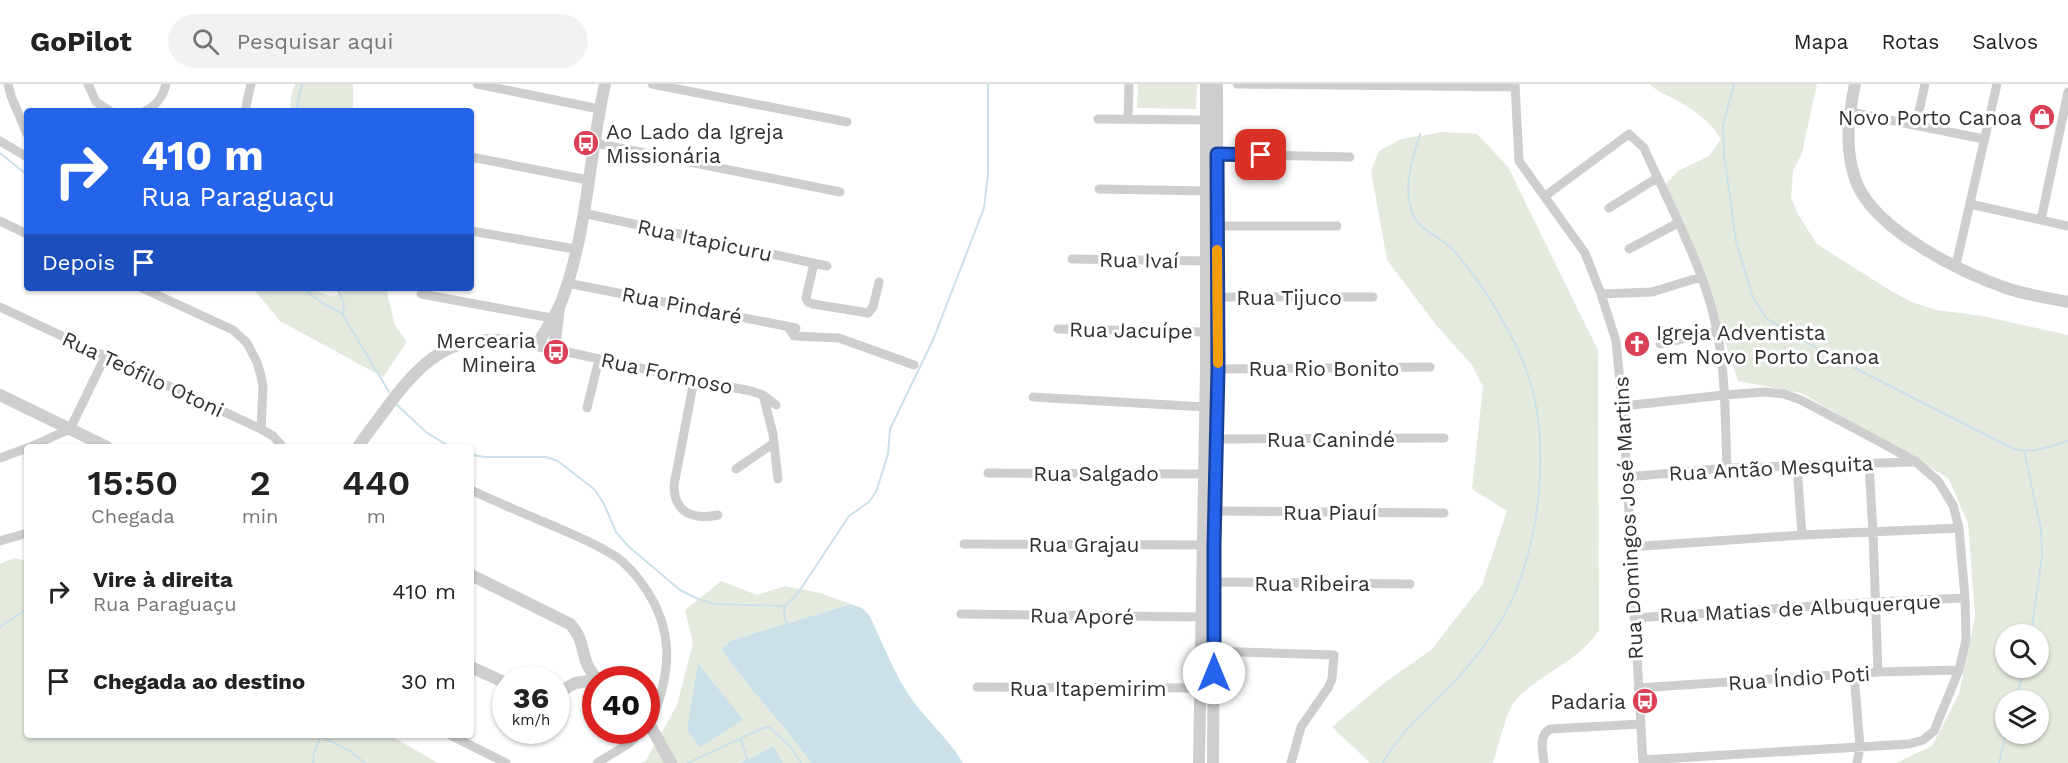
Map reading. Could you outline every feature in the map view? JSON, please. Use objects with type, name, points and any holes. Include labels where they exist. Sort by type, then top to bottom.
[{"type":"street","points":[[8,84],[24,127]]},
{"type":"street","points":[[88,84],[96,102],[105,108]]},
{"type":"street","points":[[150,108],[158,103],[166,84]]},
{"type":"street","points":[[246,108],[251,84]]},
{"type":"street","points":[[477,84],[599,110]]},
{"type":"street","points":[[537,345],[556,315],[567,283],[583,213],[605,84]]},
{"type":"street","points":[[652,84],[847,122]]},
{"type":"street","points":[[1128,119],[1129,84]]},
{"type":"street","points":[[1206,84],[1206,120],[1216,226],[1211,297],[1205,332],[1205,410],[1209,436],[1213,439],[1211,441]]},
{"type":"street","points":[[1213,763],[1208,651],[1202,617],[1203,545],[1218,369],[1206,261],[1206,191],[1217,84]]},
{"type":"street","points":[[1236,84],[1515,85]]},
{"type":"street","points":[[1855,84],[1850,112],[1849,155],[1857,183],[1872,207],[1894,230],[1956,265],[2009,289],[2068,302]]},
{"type":"street","points":[[1916,125],[1925,84]]},
{"type":"street","points":[[1956,265],[1997,84]]},
{"type":"street","name":"Rua Domingos José Martins","points":[[1515,85],[1520,161],[1524,170],[1585,253],[1616,341],[1623,406],[1643,762]]},
{"type":"street","points":[[2041,220],[2068,92]]},
{"type":"street","points":[[1850,112],[1984,139]]},
{"type":"street","points":[[1098,119],[1206,120]]},
{"type":"street","points":[[1545,196],[1629,134],[1644,148],[1701,277],[1718,331],[1727,468]]},
{"type":"street","points":[[0,141],[24,155]]},
{"type":"street","points":[[595,143],[840,192]]},
{"type":"street","points":[[1211,154],[1350,157]]},
{"type":"street","points":[[474,158],[588,180]]},
{"type":"street","points":[[1609,208],[1658,178]]},
{"type":"street","points":[[1100,189],[1206,191]]},
{"type":"street","points":[[1970,204],[2068,226]]},
{"type":"street","name":"Rua Itapicuru","points":[[583,213],[827,266]]},
{"type":"street","points":[[0,222],[24,233]]},
{"type":"street","points":[[1629,249],[1678,223]]},
{"type":"street","points":[[1216,226],[1337,226]]},
{"type":"street","points":[[474,232],[575,249]]},
{"type":"street","name":"Rua Ivaí","points":[[1072,259],[1206,261]]},
{"type":"street","points":[[814,263],[806,298],[813,304],[868,313],[873,307],[879,282]]},
{"type":"street","points":[[1601,294],[1652,292],[1701,277]]},
{"type":"street","name":"Rua Pindaré","points":[[567,283],[792,327],[794,336],[839,338],[914,364]]},
{"type":"street","points":[[148,291],[233,330],[247,343],[257,362],[263,387],[261,429]]},
{"type":"street","points":[[421,294],[556,315]]},
{"type":"street","name":"Rua Tijuco","points":[[1211,297],[1373,297]]},
{"type":"street","name":"Rua Teófilo Otoni","points":[[0,307],[261,429],[273,436],[280,444]]},
{"type":"street","points":[[360,444],[405,383],[429,359],[454,346],[486,339],[501,339],[554,349],[556,315]]},
{"type":"street","name":"Rua Jacuípe","points":[[1058,329],[1205,332]]},
{"type":"street","points":[[1660,344],[1718,331]]},
{"type":"street","name":"Rua Formoso","points":[[554,349],[752,391],[763,395],[776,405]]},
{"type":"street","points":[[37,444],[70,429],[105,357]]},
{"type":"street","points":[[587,408],[599,359]]},
{"type":"street","name":"Rua Rio Bonito","points":[[1218,369],[1430,367]]},
{"type":"street","points":[[694,380],[674,485],[674,497],[682,510],[695,515],[718,516]]},
{"type":"street","points":[[1623,406],[1724,395],[1774,393],[1802,400],[1916,462],[1938,481],[1953,505],[1959,528],[1965,598],[1966,640],[1959,670],[1934,731],[1923,740],[1909,744],[1643,762]]},
{"type":"street","points":[[0,395],[101,444]]},
{"type":"street","points":[[763,395],[774,443],[778,479]]},
{"type":"street","points":[[1033,397],[1205,410]]},
{"type":"street","name":"Rua Canindé","points":[[1211,441],[1444,438]]},
{"type":"street","points":[[736,469],[774,443]]},
{"type":"street","points":[[0,458],[24,449]]},
{"type":"street","name":"Rua Antão Mesquita","points":[[1627,477],[1727,468],[1916,462]]},
{"type":"street","points":[[1869,463],[1878,672]]},
{"type":"street","points":[[1797,466],[1802,535]]},
{"type":"street","points":[[1199,763],[1200,688],[1208,651],[1215,582],[1216,511],[1210,472]]},
{"type":"street","name":"Rua Salgado","points":[[988,473],[1210,472]]},
{"type":"street","points":[[474,491],[586,540],[618,559],[635,574],[659,611],[666,633],[667,659],[660,700]]},
{"type":"street","name":"Rua Piauí","points":[[1216,511],[1444,513]]},
{"type":"street","points":[[1630,547],[1802,535],[1959,528]]},
{"type":"street","points":[[0,541],[24,534]]},
{"type":"street","name":"Rua Grajau","points":[[964,544],[1203,545]]},
{"type":"street","points":[[474,576],[570,624],[580,637],[584,660],[575,683]]},
{"type":"street","name":"Rua Ribeira","points":[[1215,582],[1410,584]]},
{"type":"street","name":"Rua Matias de Albuquerque","points":[[1634,618],[1965,598]]},
{"type":"street","name":"Rua Aporé","points":[[962,614],[1202,617]]},
{"type":"street","points":[[1208,651],[1334,655],[1332,679],[1301,727],[1291,763]]},
{"type":"street","points":[[584,660],[588,666]]},
{"type":"street","points":[[474,668],[492,677]]},
{"type":"street","name":"Rua Índio Poti","points":[[1638,688],[1878,672],[1959,670]]},
{"type":"street","points":[[1854,674],[1860,747],[1857,763]]},
{"type":"street","points":[[570,686],[582,682]]},
{"type":"street","name":"Rua Itapemirim","points":[[977,687],[1200,688]]},
{"type":"street","points":[[1544,763],[1542,738],[1545,732],[1554,728],[1641,724]]},
{"type":"street","points":[[456,738],[506,763]]},
{"type":"street","points":[[597,763],[628,744]]},
{"type":"street","points":[[659,744],[671,763]]},
{"type":"shaded area","points":[[295,84],[353,84],[353,108],[290,108]]},
{"type":"shaded area","points":[[1138,84],[1197,84],[1196,109],[1137,108]]},
{"type":"shaded area","points":[[1650,84],[1817,84],[1802,153],[1793,171],[1791,198],[1799,216],[1817,244],[1912,302],[1936,310],[1983,316],[2068,335],[2068,763],[1896,763],[1932,746],[1959,694],[1975,617],[1968,523],[1948,478],[1801,393],[1738,381],[1703,278],[1666,184],[1678,171],[1709,156],[1721,139],[1712,127],[1694,111]]},
{"type":"shaded area","points":[[1443,132],[1477,134],[1508,167],[1598,350],[1599,630],[1580,651],[1535,683],[1514,702],[1505,721],[1493,763],[1370,763],[1332,727],[1384,683],[1431,650],[1482,585],[1507,511],[1472,489],[1483,387],[1472,365],[1436,325],[1387,260],[1371,171],[1379,151],[1401,139]]},
{"type":"shaded area","points":[[255,291],[316,291],[330,296],[338,295],[341,291],[387,291],[395,325],[407,342],[383,377],[280,321]]},
{"type":"shaded area","points":[[14,558],[24,560],[24,738],[394,738],[438,763],[0,763],[0,564]]},
{"type":"shaded area","points":[[721,581],[757,595],[785,586],[820,593],[851,604],[732,640],[721,649],[811,763],[783,763],[774,746],[740,763],[641,763],[646,760],[655,744],[660,744],[660,735],[677,705],[693,643],[685,610]]},
{"type":"water","points":[[851,604],[862,608],[869,615],[905,689],[963,763],[811,763],[721,649],[732,640]]},
{"type":"water","points":[[698,663],[743,720],[700,747],[687,730]]},
{"type":"water","points":[[774,746],[783,763],[740,763]]},
{"type":"waterway","points":[[297,108],[302,84]]},
{"type":"waterway","points":[[474,455],[546,457],[558,461],[595,490],[616,532],[628,546],[680,590],[698,599],[714,604],[785,606],[798,593],[849,516],[869,502],[876,492],[888,454],[890,429],[933,340],[984,208],[988,174],[988,84]]},
{"type":"waterway","points":[[1734,84],[1723,125],[1724,154],[1736,241],[1753,298],[1766,318],[1827,354],[2014,449],[2035,450],[2068,441]]},
{"type":"waterway","points":[[1383,763],[1405,731],[1470,663],[1505,614],[1526,563],[1537,508],[1540,479],[1540,450],[1534,394],[1515,343],[1492,302],[1463,262],[1449,246],[1419,224],[1413,214],[1408,184],[1420,134]]},
{"type":"waterway","points":[[0,153],[24,173]]},
{"type":"waterway","points":[[306,291],[343,314]]},
{"type":"waterway","points":[[338,291],[344,303],[343,315],[389,392]]},
{"type":"waterway","points":[[397,405],[426,432],[445,444]]},
{"type":"waterway","points":[[2024,451],[2041,529],[2042,556],[2032,624]]},
{"type":"waterway","points":[[785,606],[787,626]]},
{"type":"waterway","points":[[0,627],[24,611]]},
{"type":"waterway","points":[[2018,690],[2022,678]]},
{"type":"waterway","points":[[688,763],[769,727],[791,747],[801,763]]},
{"type":"waterway","points":[[313,763],[314,752],[320,738]]},
{"type":"waterway","points":[[324,738],[350,751],[365,763]]},
{"type":"waterway","points":[[741,739],[748,763]]},
{"type":"waterway","points":[[1999,763],[2003,744]]},
{"type":"slow traffic","points":[[1217,250],[1218,363]]},
{"type":"place","name":"Novo Porto Canoa","points":[[2042,117]]},
{"type":"place","name":"Ao Lado da Igreja Missionária","points":[[586,143]]},
{"type":"place","name":"Igreja Adventista em Novo Porto Canoa","points":[[1637,344]]},
{"type":"place","name":"Mercearia Mineira","points":[[556,352]]},
{"type":"place","name":"Padaria","points":[[1645,701]]},
{"type":"route","points":[[1214,673],[1218,369],[1217,154],[1261,155]]}]
